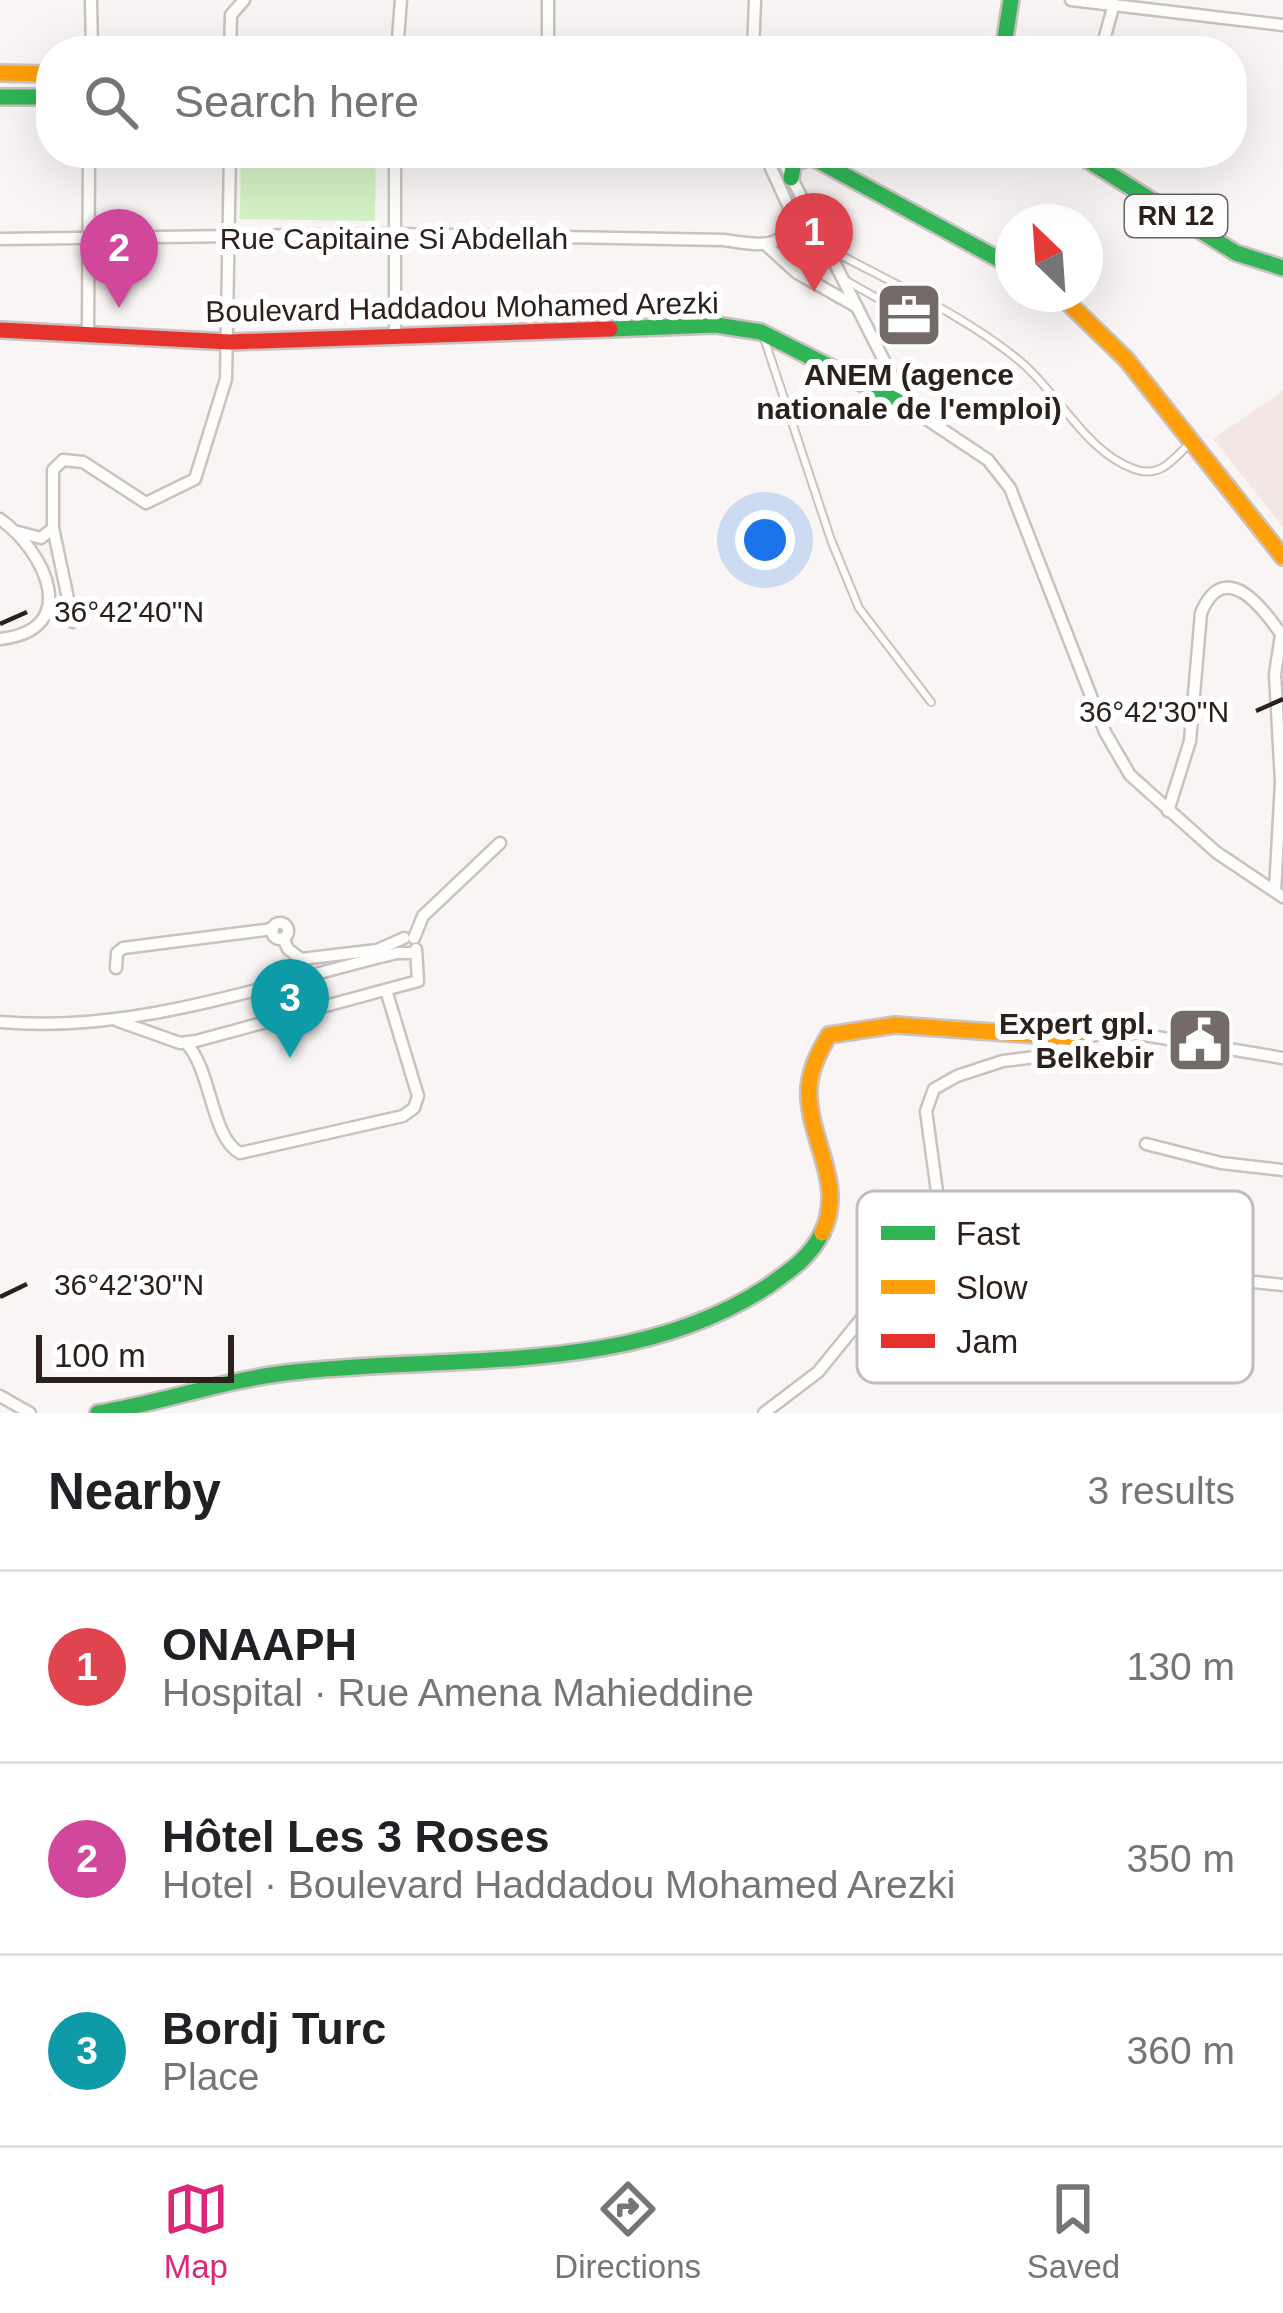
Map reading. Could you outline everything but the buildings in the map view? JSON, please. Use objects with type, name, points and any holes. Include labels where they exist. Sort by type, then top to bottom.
[{"type":"street","points":[[91,0],[92,36]]},
{"type":"street","points":[[229,0],[230,36]]},
{"type":"street","points":[[231,15],[244,0]]},
{"type":"street","points":[[398,36],[401,0]]},
{"type":"street","points":[[548,0],[548,36]]},
{"type":"street","points":[[754,36],[755,0]]},
{"type":"street","points":[[1005,36],[1011,0]]},
{"type":"street","points":[[1071,0],[1283,25]]},
{"type":"street","points":[[1105,36],[1114,4]]},
{"type":"street","points":[[755,20],[760,36]]},
{"type":"street","points":[[0,73],[36,74]]},
{"type":"street","points":[[0,85],[36,86]]},
{"type":"street","points":[[0,97],[36,98]]},
{"type":"street","points":[[88,334],[89,168]]},
{"type":"street","points":[[73,622],[53,527],[53,470],[63,460],[83,462],[146,503],[195,478],[226,379],[230,168]]},
{"type":"street","points":[[395,168],[395,337]]},
{"type":"street","points":[[771,168],[793,216],[779,249],[784,263]]},
{"type":"street","points":[[786,168],[907,406],[988,460],[1010,488],[1105,732],[1130,775],[1216,851],[1279,894]]},
{"type":"street","points":[[790,178],[792,168]]},
{"type":"street","points":[[838,168],[995,257]]},
{"type":"street","name":"RN 12","points":[[1100,168],[1236,253],[1283,268]]},
{"type":"street","name":"Rue Capitaine Si Abdellah","points":[[0,239],[395,234],[724,240],[766,245]]},
{"type":"street","points":[[785,235],[766,245],[784,263],[858,308]]},
{"type":"street","points":[[1078,312],[1126,359],[1283,557]]},
{"type":"street","name":"Boulevard Haddadou Mohamed Arezki","points":[[0,330],[230,343],[716,325],[761,332],[907,406]]},
{"type":"street","points":[[0,519],[30,546],[44,573],[49,602],[35,630],[26,636],[0,638]]},
{"type":"street","points":[[18,532],[40,538],[53,527]]},
{"type":"street","points":[[1168,811],[1190,741],[1202,613],[1208,598],[1226,588],[1241,590],[1270,616],[1282,636],[1275,674],[1281,782],[1279,894]]},
{"type":"street","points":[[114,1020],[186,1043],[418,981],[411,945],[423,916],[500,843]]},
{"type":"street","points":[[116,968],[117,953],[124,948],[278,934],[301,959],[411,945]]},
{"type":"street","points":[[0,1022],[114,1020],[397,953],[411,945]]},
{"type":"street","points":[[186,1043],[200,1060],[227,1142],[240,1153],[403,1116],[414,1108],[418,1096],[386,990]]},
{"type":"street","points":[[98,1413],[216,1384],[326,1368],[596,1349],[697,1326],[766,1291],[812,1251],[832,1216],[829,1171],[808,1106],[807,1081],[814,1055],[830,1035],[895,1025],[1078,1038],[1120,1031],[1283,1058]]},
{"type":"street","points":[[937,1191],[926,1111],[934,1089],[1004,1061],[1052,1055],[1078,1038]]},
{"type":"street","points":[[1146,1144],[1221,1162],[1283,1170]]},
{"type":"street","points":[[1253,1282],[1283,1285]]},
{"type":"street","points":[[764,1413],[818,1372],[857,1324]]},
{"type":"street","points":[[0,1396],[30,1413]]},
{"type":"lane","points":[[826,248],[978,332],[1022,363],[1103,451],[1131,469],[1151,473],[1165,468],[1191,443]]},
{"type":"lane","points":[[843,278],[891,306]]},
{"type":"lane","points":[[761,332],[831,540],[859,608],[931,701]]},
{"type":"shaded area","points":[[1283,391],[1283,527],[1213,439]]},
{"type":"green space","points":[[241,168],[376,168],[375,221],[240,219]]},
{"type":"traffic: fast","points":[[1005,36],[1011,0]]},
{"type":"traffic: fast","points":[[0,97],[36,97]]},
{"type":"traffic: fast","points":[[791,178],[793,168]]},
{"type":"traffic: fast","points":[[832,168],[995,257]]},
{"type":"traffic: fast","points":[[1100,168],[1236,253],[1283,268]]},
{"type":"traffic: fast","points":[[610,329],[716,325],[761,332],[907,406]]},
{"type":"traffic: fast","points":[[98,1413],[285,1373],[536,1357],[659,1335],[717,1314],[771,1284],[806,1256],[822,1233]]},
{"type":"traffic: slow","points":[[0,73],[36,74]]},
{"type":"traffic: slow","points":[[1078,312],[1126,359],[1283,557]]},
{"type":"traffic: slow","points":[[822,1233],[830,1196],[809,1087],[829,1035],[895,1025],[1078,1038]]},
{"type":"traffic: jam","points":[[0,330],[230,342],[610,329]]},
{"type":"place","name":"ONAAPH","points":[[814,292]]},
{"type":"place","name":"Hôtel Les 3 Roses","points":[[119,308]]},
{"type":"place","name":"ANEM (agence nationale de l'emploi)","points":[[909,315]]},
{"type":"place","name":"Expert gpl. Belkebir","points":[[1200,1040]]},
{"type":"place","name":"Bordj Turc","points":[[290,1058]]}]
